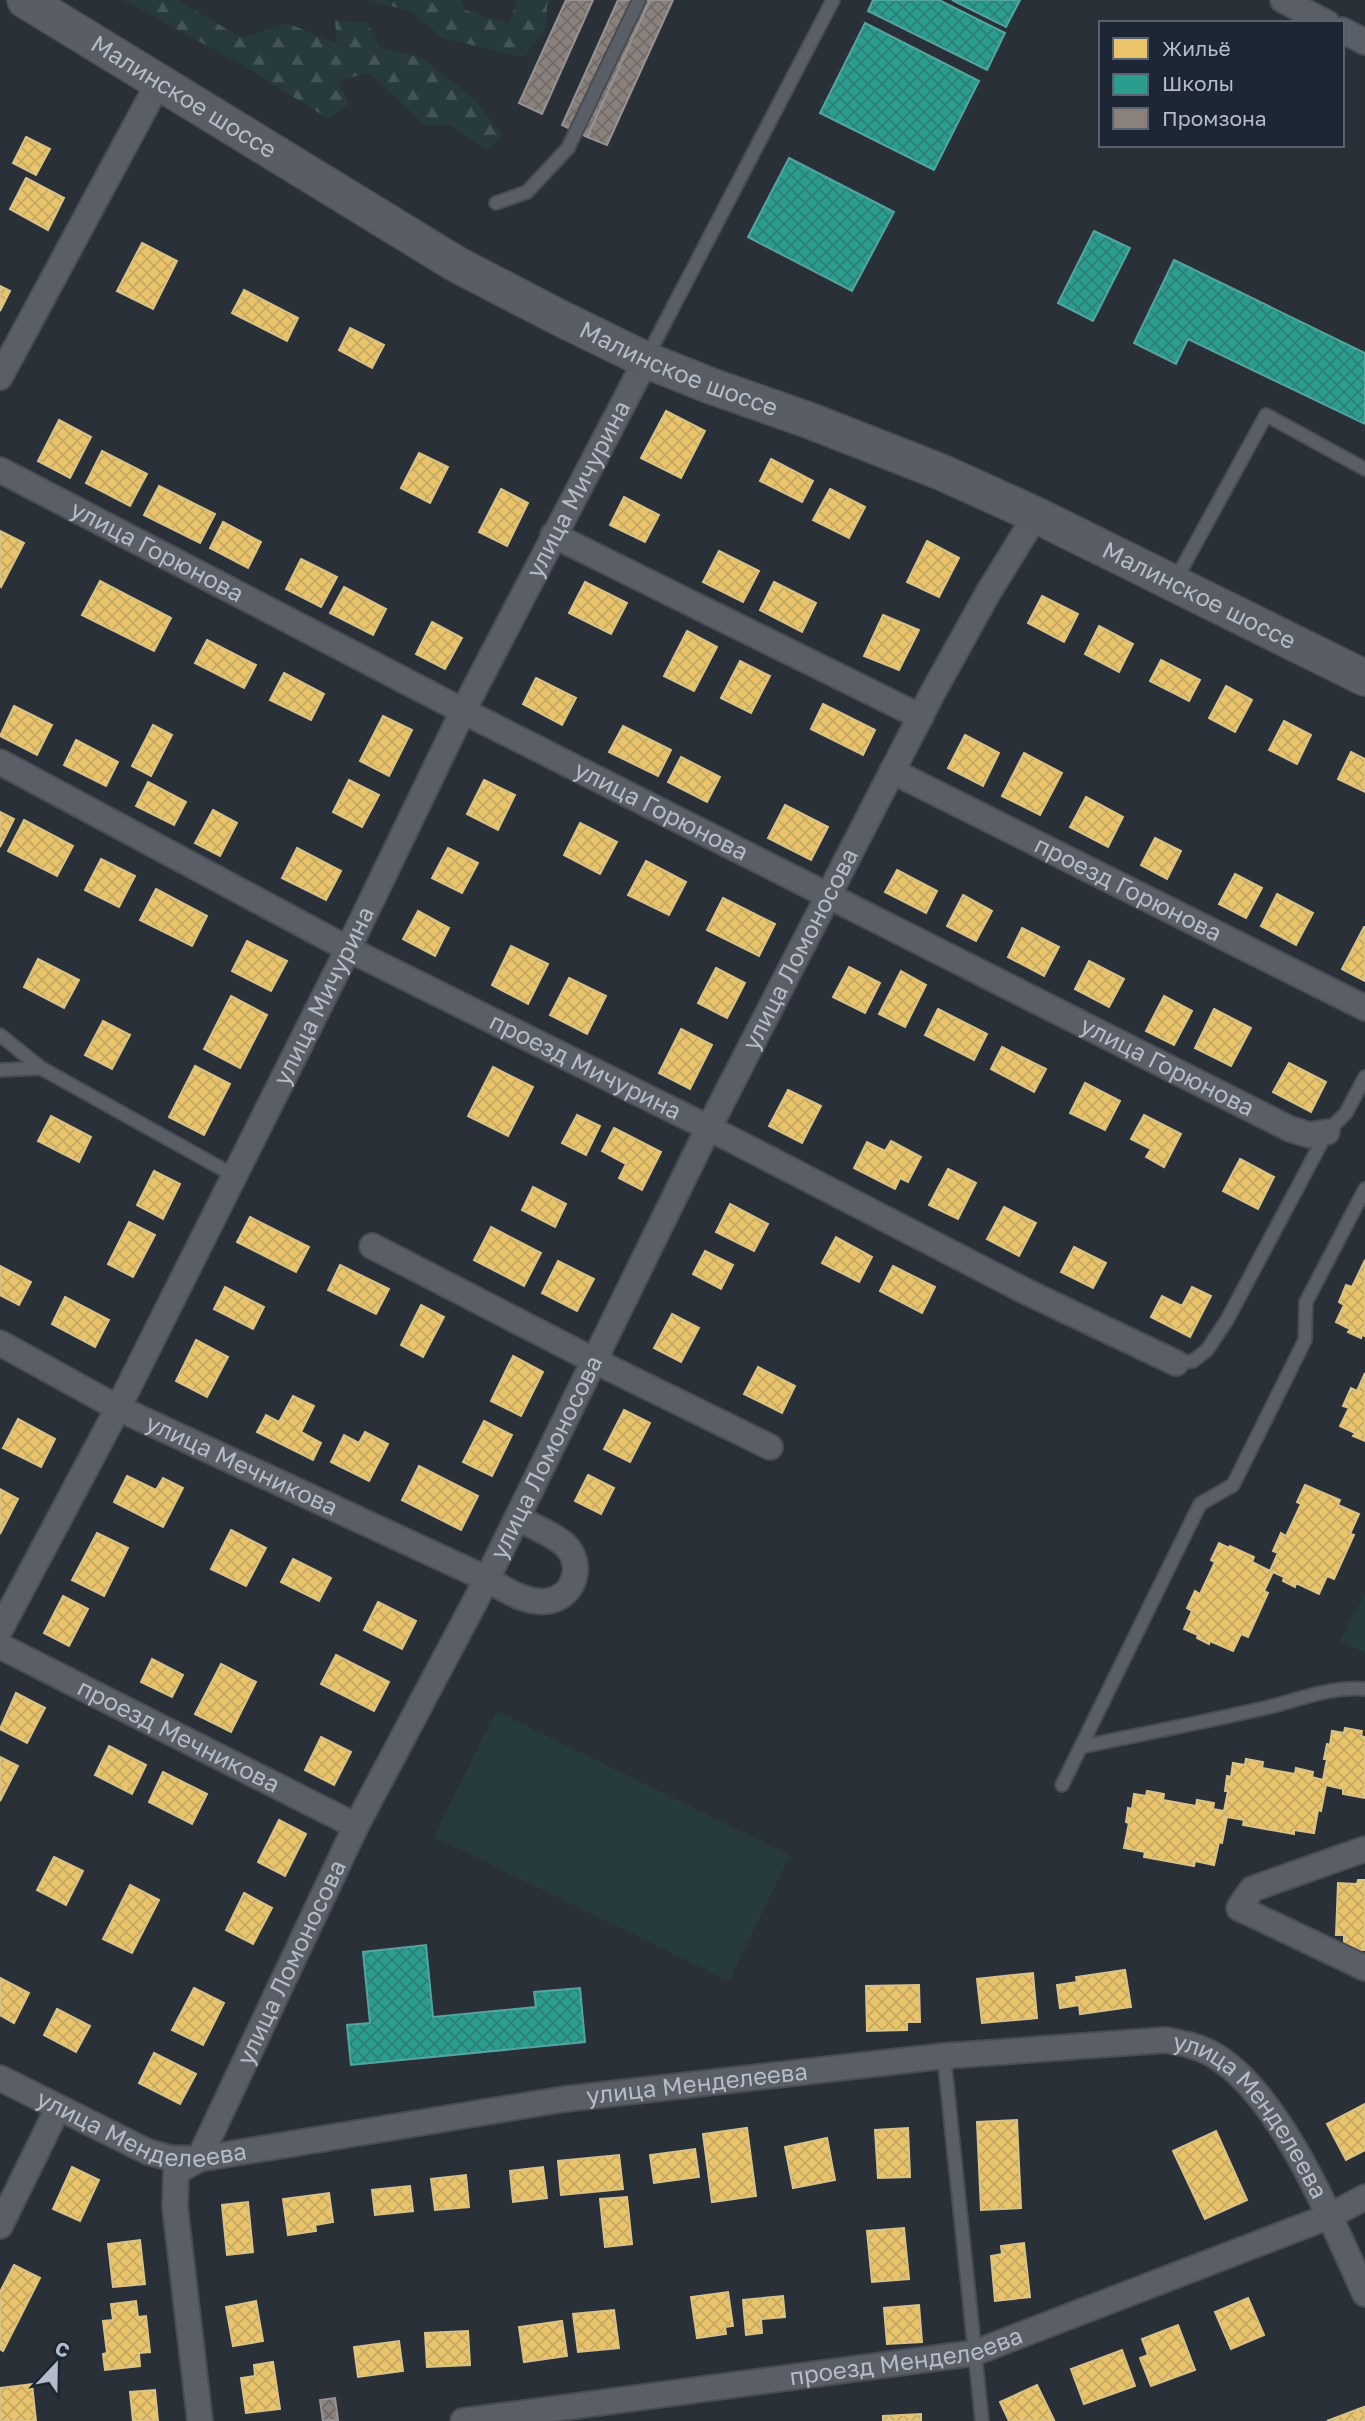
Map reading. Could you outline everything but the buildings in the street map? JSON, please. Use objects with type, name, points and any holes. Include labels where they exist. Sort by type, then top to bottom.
[{"type":"main road","name":"Малинское шоссе","points":[[25,0],[457,264],[646,360],[941,472],[1036,515],[1365,678]]},
{"type":"street","points":[[1290,2],[1323,21]]},
{"type":"street","points":[[1344,31],[1365,42]]},
{"type":"street","points":[[0,377],[159,82]]},
{"type":"street","name":"улица Мичурина","points":[[0,1630],[118,1408],[348,949],[463,711],[646,360]]},
{"type":"street","name":"улица Горюнова","points":[[0,470],[463,711],[1290,1129],[1310,1135],[1328,1132]]},
{"type":"street","name":"улица Ломоносова","points":[[200,2421],[175,2188],[176,2172],[199,2159],[356,1826],[487,1579],[709,1128],[921,716],[988,593],[1036,515]]},
{"type":"street","points":[[553,535],[921,716]]},
{"type":"street","name":"проезд Мичурина","points":[[0,762],[348,949],[709,1128],[1025,1291],[1176,1363]]},
{"type":"street","name":"проезд Горюнова","points":[[892,771],[1365,1008]]},
{"type":"street","points":[[372,1246],[769,1447]]},
{"type":"street","name":"улица Мечникова","points":[[0,1343],[118,1408],[487,1579]]},
{"type":"street","points":[[487,1579],[511,1593],[546,1602],[563,1596],[571,1586],[576,1571],[574,1556],[564,1544],[517,1518]]},
{"type":"street","name":"проезд Мечникова","points":[[0,1646],[356,1826]]},
{"type":"street","points":[[1365,1849],[1252,1889],[1239,1908],[1365,1968]]},
{"type":"street","name":"улица Менделеева","points":[[0,2078],[148,2152],[170,2158],[199,2159],[565,2099],[944,2056],[1166,2040],[1211,2053],[1231,2067],[1276,2117],[1330,2216],[1365,2294]]},
{"type":"street","points":[[0,2226],[58,2108]]},
{"type":"street","points":[[1330,2216],[1365,2197]]},
{"type":"street","name":"проезд Менделеева","points":[[463,2421],[974,2353],[1330,2216]]},
{"type":"lane","points":[[496,203],[527,191],[568,148],[639,0]]},
{"type":"lane","points":[[646,360],[833,0]]},
{"type":"lane","points":[[1173,584],[1266,415],[1365,469]]},
{"type":"lane","points":[[0,1035],[41,1068],[233,1175]]},
{"type":"lane","points":[[0,1070],[41,1068]]},
{"type":"lane","points":[[1176,1363],[1193,1361],[1207,1350],[1328,1132],[1346,1113],[1365,1077]]},
{"type":"lane","points":[[1062,1785],[1200,1504],[1233,1485],[1305,1340],[1306,1301],[1365,1189]]},
{"type":"lane","points":[[1081,1747],[1266,1708],[1322,1692],[1365,1689]]},
{"type":"lane","points":[[944,2056],[982,2421]]},
{"type":"green space","points":[[123,0],[177,0],[242,38],[287,23],[337,44],[335,20],[367,23],[381,48],[422,58],[472,97],[502,135],[487,151],[451,125],[426,126],[369,73],[337,81],[349,104],[329,119],[237,62]]},
{"type":"green space","points":[[370,0],[462,0],[465,10],[509,24],[517,0],[551,0],[547,5],[546,27],[524,57],[442,38],[412,12]]},
{"type":"green space","points":[[1365,1593],[1365,1653],[1340,1641]]},
{"type":"green space","points":[[496,1711],[790,1855],[729,1981],[434,1837]]}]
